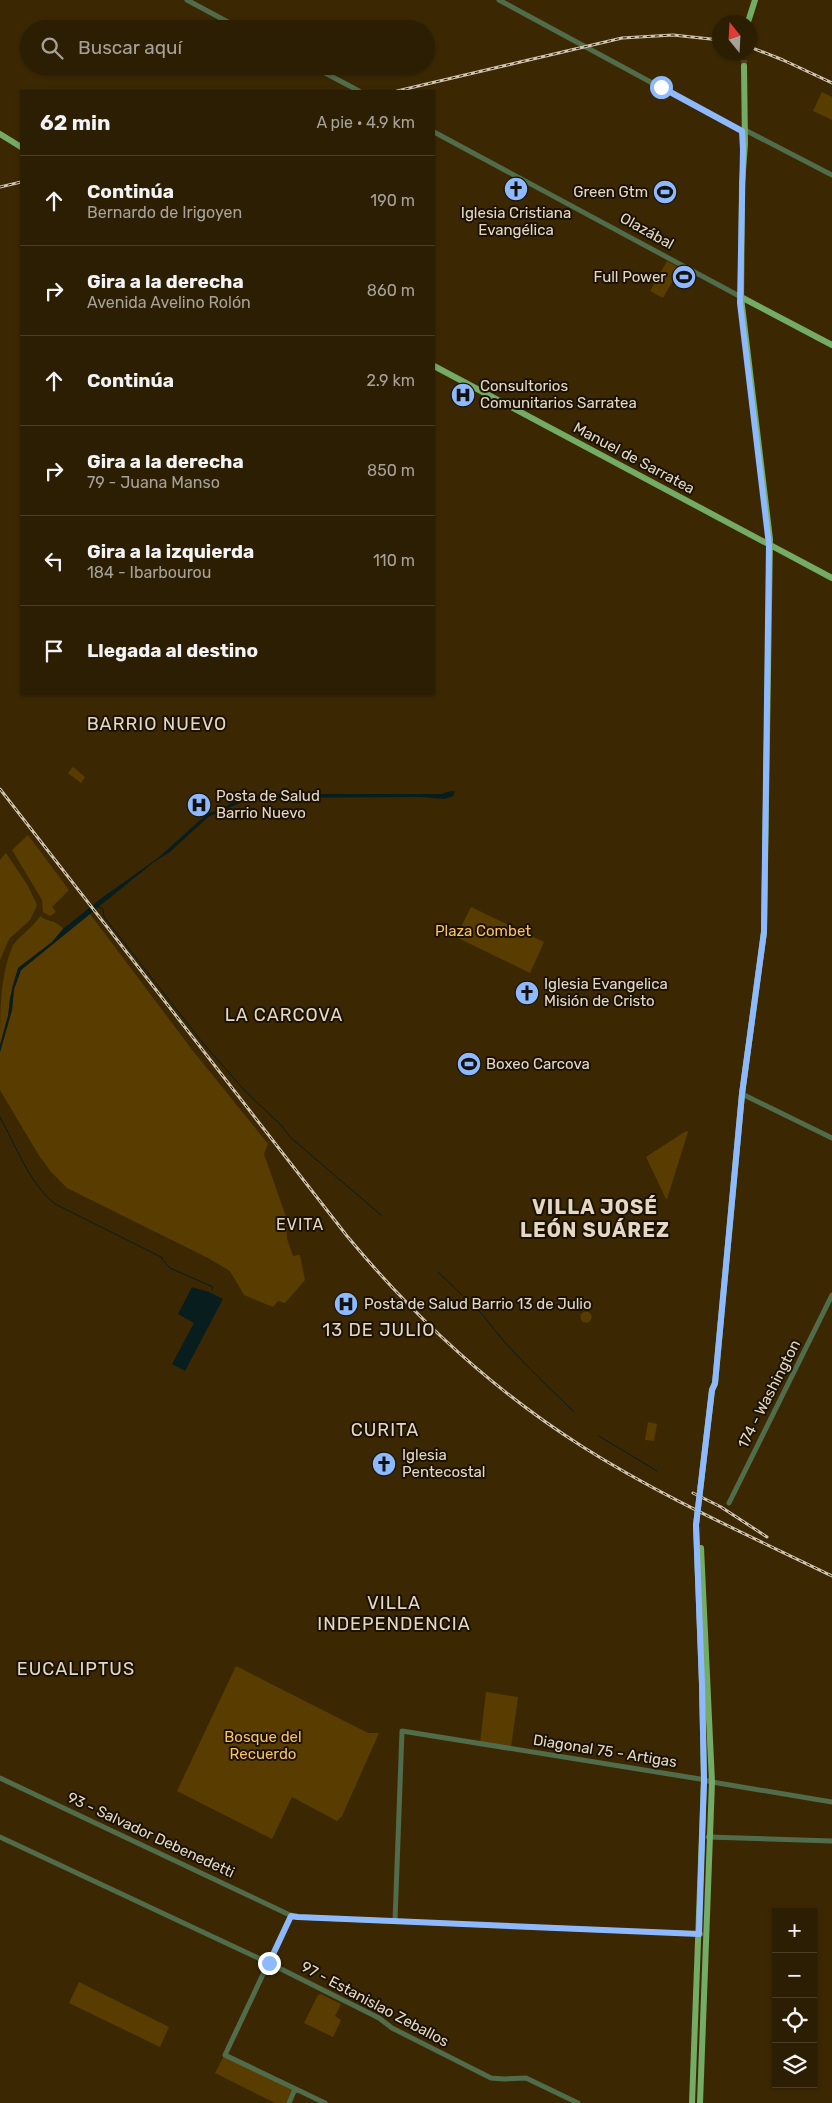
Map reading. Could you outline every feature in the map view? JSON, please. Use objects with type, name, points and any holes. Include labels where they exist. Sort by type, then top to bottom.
[{"type":"main road","points":[[751,15],[756,0]]},
{"type":"main road","points":[[700,2103],[707,1934],[700,1526],[742,1094],[764,940],[770,539],[741,297],[744,66]]},
{"type":"main road","points":[[0,134],[18,145]]},
{"type":"main road","points":[[0,138],[18,145]]},
{"type":"main road","points":[[741,297],[832,345]]},
{"type":"main road","name":"Manuel de Sarratea","points":[[435,369],[832,580]]},
{"type":"main road","points":[[692,2103],[699,1934],[712,1782],[702,1627]]},
{"type":"main road","points":[[698,1701],[702,1684]]},
{"type":"street","points":[[187,0],[224,20]]},
{"type":"street","points":[[498,0],[832,175]]},
{"type":"street","points":[[329,75],[357,90]]},
{"type":"street","name":"Olazábal","points":[[435,133],[741,297]]},
{"type":"street","points":[[742,1094],[832,1138]]},
{"type":"street","name":"174 - Washington","points":[[729,1503],[832,1295]]},
{"type":"street","name":"Diagonal 75 - Artigas","points":[[395,1921],[402,1731],[832,1802]]},
{"type":"street","name":"93 - Salvador Debenedetti","points":[[0,1778],[291,1916]]},
{"type":"street","name":"97 - Estanislao Zeballos","points":[[0,1837],[269,1963],[379,2018],[392,2028],[491,2078],[526,2078],[578,2103]]},
{"type":"street","points":[[706,1837],[832,1841]]},
{"type":"street","points":[[325,2103],[225,2055],[291,1916],[707,1934]]},
{"type":"street","points":[[289,2103],[295,2089]]},
{"type":"green space","points":[[822,92],[832,97],[832,120],[813,111]]},
{"type":"green space","points":[[667,261],[680,268],[663,298],[650,291]]},
{"type":"green space","points":[[73,767],[85,777],[81,783],[68,773]]},
{"type":"green space","points":[[28,835],[69,890],[52,907],[56,912],[50,916],[43,912],[42,900],[12,850]]},
{"type":"green space","points":[[6,853],[28,886],[37,905],[30,920],[9,939],[0,960],[0,860]]},
{"type":"green space","name":"Plaza Combet","points":[[471,907],[544,942],[530,973],[456,937]]},
{"type":"green space","points":[[90,914],[193,1051],[268,1144],[264,1154],[286,1217],[287,1239],[293,1256],[300,1255],[305,1280],[285,1303],[278,1301],[273,1307],[244,1295],[230,1271],[208,1258],[67,1188],[51,1172],[38,1154],[0,1090],[0,1052],[12,1010],[14,989],[21,970]]},
{"type":"green space","points":[[40,916],[63,929],[52,942],[18,968],[12,987],[8,1016],[0,1045],[0,1019],[5,968],[13,945]]},
{"type":"green space","points":[[686,1131],[688,1132],[666,1199],[646,1157]]},
{"type":"green space","points":[[586,1311],[592,1317],[586,1323],[580,1317]]},
{"type":"green space","points":[[648,1422],[657,1424],[654,1441],[645,1440]]},
{"type":"green space","name":"Bosque del Recuerdo","points":[[236,1666],[368,1733],[379,1733],[342,1816],[337,1821],[292,1797],[272,1839],[177,1791]]},
{"type":"green space","points":[[486,1692],[518,1697],[511,1747],[480,1743]]},
{"type":"green space","points":[[79,1982],[169,2027],[160,2047],[69,2003]]},
{"type":"green space","points":[[321,1994],[341,2004],[335,2016],[341,2020],[333,2037],[304,2023],[318,1995]]},
{"type":"green space","points":[[224,2056],[292,2090],[286,2103],[275,2103],[215,2073]]},
{"type":"water","points":[[455,791],[453,796],[445,799],[420,797],[264,798],[240,803],[208,817],[170,852],[154,862],[21,970],[14,989],[12,1010],[0,1052],[10,998],[18,968],[52,942],[63,929],[103,897],[158,858],[208,813],[223,809],[234,801],[265,794],[441,794]]},
{"type":"water","points":[[192,1287],[223,1299],[185,1371],[172,1364],[194,1323],[178,1314]]},
{"type":"waterway","points":[[98,907],[103,909],[104,917],[202,1042],[246,1092],[282,1126],[290,1137],[381,1215]]},
{"type":"waterway","points":[[0,1117],[30,1175],[55,1204],[163,1258]]},
{"type":"waterway","points":[[161,1258],[170,1268],[213,1287],[212,1290]]},
{"type":"waterway","points":[[438,1272],[483,1315],[515,1353],[574,1412]]},
{"type":"waterway","points":[[599,1436],[657,1471]]},
{"type":"tunnel","points":[[744,60],[744,66]]},
{"type":"railway","points":[[401,90],[622,38],[673,35],[712,39]]},
{"type":"railway","points":[[757,50],[832,83]]},
{"type":"railway","points":[[0,187],[20,182]]},
{"type":"railway","points":[[0,789],[347,1236],[400,1296],[428,1324],[518,1402],[583,1447],[674,1499],[832,1576]]},
{"type":"railway","points":[[693,1493],[721,1507],[767,1537]]},
{"type":"place","name":"Iglesia Cristiana Evangélica","points":[[516,189]]},
{"type":"place","name":"Green Gtm","points":[[665,192]]},
{"type":"place","name":"Full Power","points":[[684,277]]},
{"type":"place","name":"Consultorios Comunitarios Sarratea","points":[[463,395]]},
{"type":"place","name":"Posta de Salud Barrio Nuevo","points":[[199,805]]},
{"type":"place","name":"Iglesia Evangelica Misión de Cristo","points":[[527,993]]},
{"type":"place","name":"Boxeo Carcova","points":[[469,1064]]},
{"type":"place","name":"Posta de Salud Barrio 13 de Julio","points":[[346,1304]]},
{"type":"place","name":"Iglesia Pentecostal","points":[[384,1464]]},
{"type":"district","name":"BARRIO NUEVO","points":[[157,724]]},
{"type":"district","name":"LA CARCOVA","points":[[284,1015]]},
{"type":"district","name":"VILLA JOSÉ LEÓN SUÁREZ","points":[[595,1218]]},
{"type":"district","name":"EVITA","points":[[300,1224]]},
{"type":"district","name":"13 DE JULIO","points":[[379,1330]]},
{"type":"district","name":"CURITA","points":[[385,1430]]},
{"type":"district","name":"VILLA INDEPENDENCIA","points":[[394,1614]]},
{"type":"district","name":"EUCALIPTUS","points":[[76,1669]]},
{"type":"route","points":[[269,1963],[291,1916],[699,1934],[704,1780],[696,1525],[712,1390],[715,1383],[742,1094],[764,940],[769,545],[740,303],[742,131],[661,87]]}]
